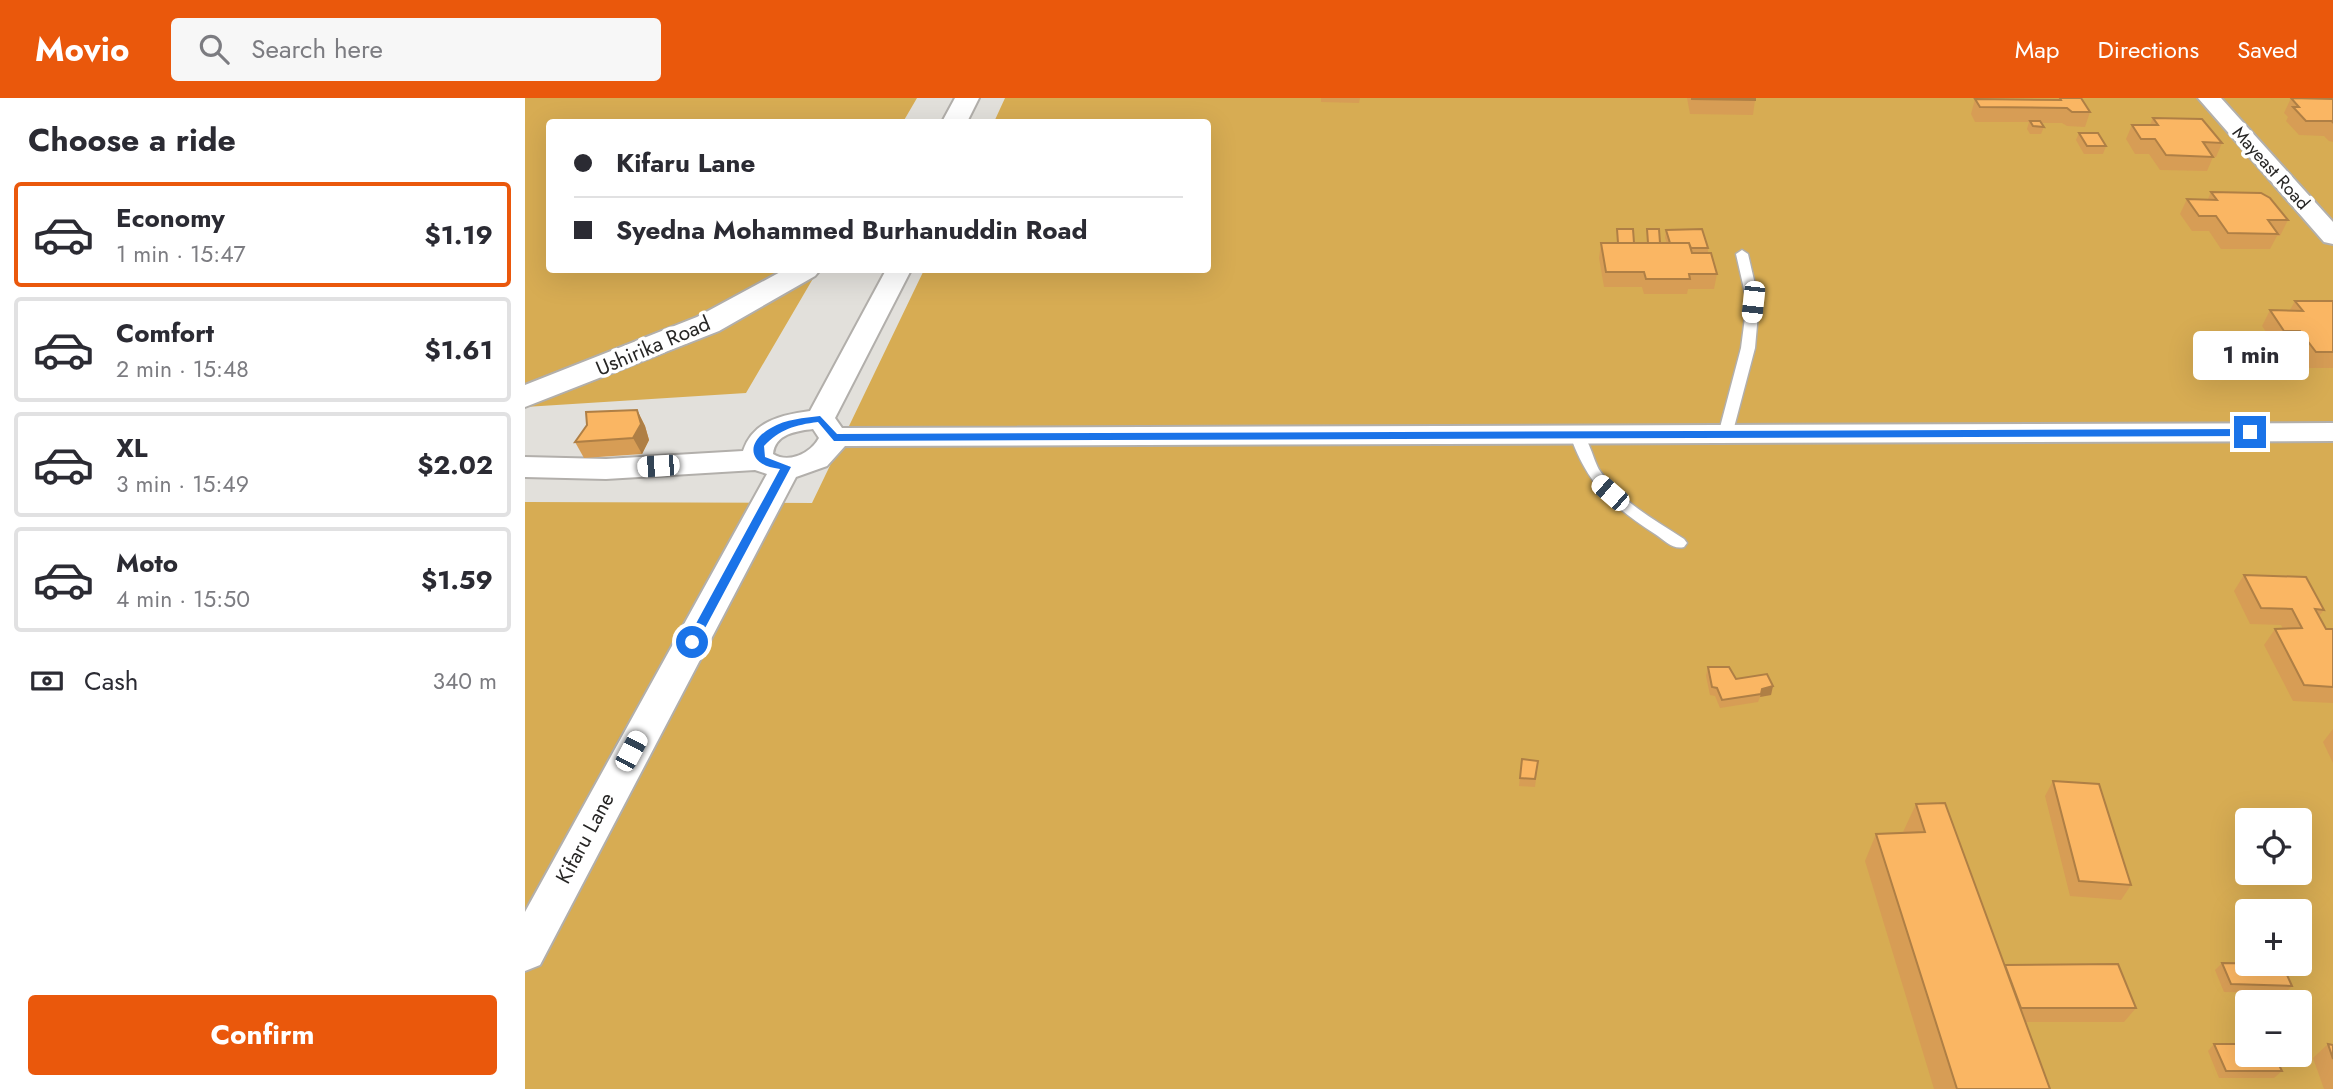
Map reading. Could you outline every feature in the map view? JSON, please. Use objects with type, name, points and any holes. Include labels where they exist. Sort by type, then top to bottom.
[{"type":"street","points":[[956,119],[967,98]]},
{"type":"street","name":"Mayeast Road","points":[[2209,98],[2333,237]]},
{"type":"street","name":"Ushirika Road","points":[[525,397],[708,324],[800,273]]},
{"type":"street","points":[[525,467],[606,469],[817,459],[832,444],[827,428],[897,273]]},
{"type":"street","name":"Kifaru Lane","points":[[525,952],[774,463],[758,453],[759,445],[773,430],[796,422],[827,428]]},
{"type":"street","points":[[827,428],[1577,435],[2333,432]]},
{"type":"lane","points":[[1725,435],[1748,348],[1753,302],[1742,254]]},
{"type":"lane","points":[[1577,435],[1587,466],[1599,484],[1679,543]]},
{"type":"shaded area","points":[[525,98],[917,98],[905,119],[546,119],[546,273],[816,273],[746,393],[525,407]]},
{"type":"shaded area","points":[[1005,98],[2333,98],[2333,1089],[525,1089],[525,502],[812,503],[923,273],[1211,273],[1211,119],[995,119]]},
{"type":"building","points":[[1755,98],[1755,100],[1692,99]]},
{"type":"building","points":[[2060,98],[2081,98],[2090,112],[2072,112],[2067,108],[1980,107],[1975,99],[2061,100]]},
{"type":"building","points":[[2291,98],[2333,99],[2333,123],[2306,121],[2293,107],[2299,107]]},
{"type":"building","points":[[2153,118],[2202,119],[2222,143],[2203,142],[2213,157],[2166,155],[2155,139],[2141,139],[2132,125],[2158,125]]},
{"type":"building","points":[[2030,121],[2040,121],[2044,127],[2033,126]]},
{"type":"building","points":[[2079,133],[2098,133],[2106,146],[2087,146]]},
{"type":"building","points":[[2211,192],[2261,193],[2270,198],[2288,220],[2268,220],[2278,234],[2228,233],[2216,216],[2199,216],[2187,199],[2217,200]]},
{"type":"building","points":[[1617,229],[1633,229],[1634,243],[1618,243]]},
{"type":"building","points":[[1647,229],[1659,229],[1660,243],[1648,243]]},
{"type":"building","points":[[1702,229],[1708,248],[1691,248],[1689,243],[1670,243],[1666,230]]},
{"type":"building","points":[[1601,243],[1689,243],[1692,253],[1711,253],[1717,274],[1689,274],[1690,279],[1646,279],[1644,272],[1606,272]]},
{"type":"building","points":[[2295,301],[2333,301],[2333,352],[2316,352],[2300,331],[2284,331],[2270,310],[2303,311]]},
{"type":"building","points":[[637,410],[641,424],[633,438],[575,442],[587,425],[586,412]]},
{"type":"building","points":[[2244,575],[2306,577],[2324,610],[2315,609],[2326,629],[2333,629],[2333,687],[2304,685],[2275,629],[2302,628],[2292,609],[2261,608]]},
{"type":"building","points":[[1708,667],[1729,667],[1736,679],[1767,674],[1773,686],[1762,689],[1761,694],[1722,700],[1717,688],[1712,687]]},
{"type":"building","points":[[1522,759],[1538,761],[1535,779],[1520,778]]},
{"type":"building","points":[[2053,781],[2099,784],[2131,885],[2079,881]]},
{"type":"building","points":[[1945,803],[2050,1089],[1957,1089],[1876,834],[1925,832],[1916,804]]},
{"type":"building","points":[[2222,963],[2235,963],[2235,976],[2287,976],[2292,986],[2231,984]]},
{"type":"building","points":[[2118,964],[2136,1008],[2021,1008],[2005,965]]},
{"type":"building","points":[[2214,1044],[2235,1044],[2235,1067],[2280,1067],[2282,1071],[2226,1071]]},
{"type":"building","points":[[2328,1044],[2333,1045],[2333,1059]]},
{"type":"route","points":[[692,642],[786,467],[768,465],[761,460],[759,445],[773,430],[796,422],[820,419],[832,431],[834,437],[2250,432]]}]
